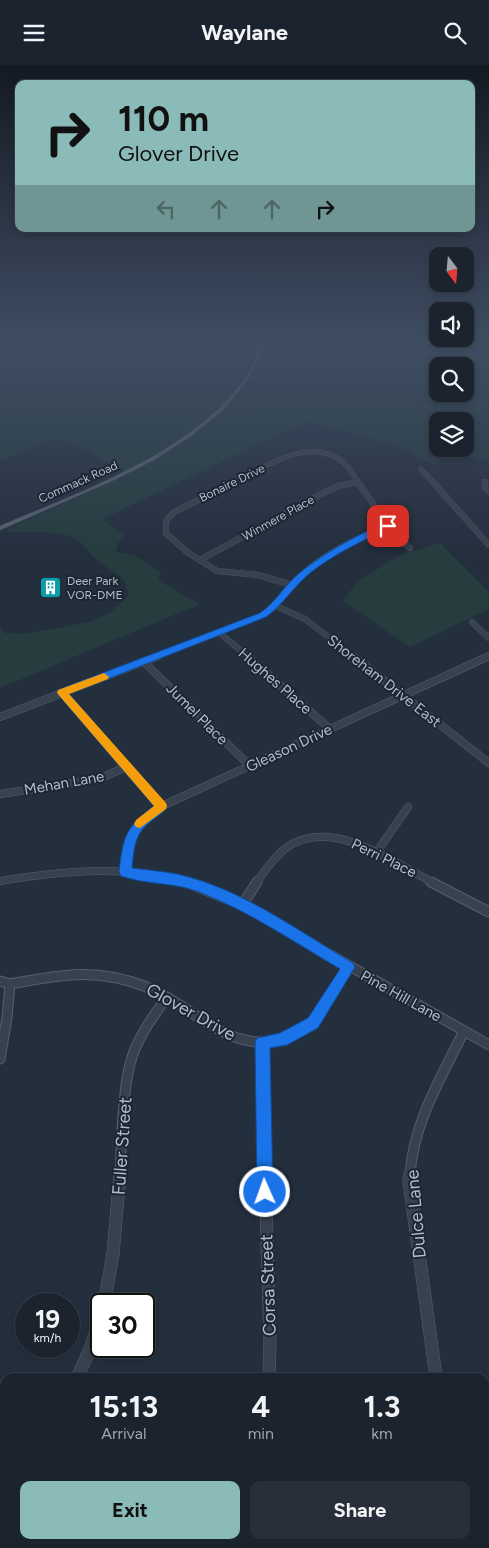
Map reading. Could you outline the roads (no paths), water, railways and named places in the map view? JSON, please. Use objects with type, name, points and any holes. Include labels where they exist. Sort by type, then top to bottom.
[{"type":"main road","name":"Commack Road","points":[[0,528],[124,472],[178,443],[216,414]]},
{"type":"street","name":"Bonaire Drive","points":[[292,585],[258,575],[217,571],[177,544],[166,533],[165,527],[168,516],[292,454],[318,449],[337,458],[349,468],[388,526],[410,548]]},
{"type":"street","points":[[421,469],[489,545]]},
{"type":"street","name":"Winmere Place","points":[[200,561],[330,489],[358,482]]},
{"type":"street","points":[[485,482],[485,488],[489,491]]},
{"type":"street","points":[[0,717],[256,619],[276,606],[292,585],[308,570],[361,538],[388,526]]},
{"type":"street","name":"Shoreham Drive East","points":[[276,606],[304,619],[489,763]]},
{"type":"street","points":[[472,622],[489,638]]},
{"type":"street","name":"Hughes Place","points":[[220,633],[330,729]]},
{"type":"street","name":"Gleason Drive","points":[[125,872],[128,843],[134,831],[162,806],[489,656]]},
{"type":"street","name":"Jumel Place","points":[[144,662],[250,766]]},
{"type":"street","points":[[62,693],[162,806]]},
{"type":"street","name":"Mehan Lane","points":[[0,794],[99,779],[126,767]]},
{"type":"street","points":[[376,853],[408,807]]},
{"type":"street","name":"Perri Place","points":[[242,905],[275,857],[288,845],[307,837],[337,836],[376,853],[489,912]]},
{"type":"street","name":"Pine Hill Lane","points":[[0,881],[50,873],[125,872],[177,879],[202,887],[242,905],[489,1045]]},
{"type":"street","name":"Glover Drive","points":[[0,981],[10,984],[81,973],[112,976],[145,986],[167,997],[242,1041],[262,1043],[282,1040],[313,1023],[349,967]]},
{"type":"street","points":[[0,1059],[7,1018],[10,984]]},
{"type":"street","name":"Fuller Street","points":[[106,1293],[113,1254],[127,1083],[133,1055],[147,1026],[167,997]]},
{"type":"street","name":"Dulce Lane","points":[[435,1373],[409,1181],[411,1157],[416,1133],[428,1104],[464,1031]]},
{"type":"street","name":"Corsa Street","points":[[262,1043],[270,1342],[268,1373]]},
{"type":"street","points":[[80,1373],[90,1349]]},
{"type":"place","name":"Deer Park VOR-DME","points":[[51,588]]}]
